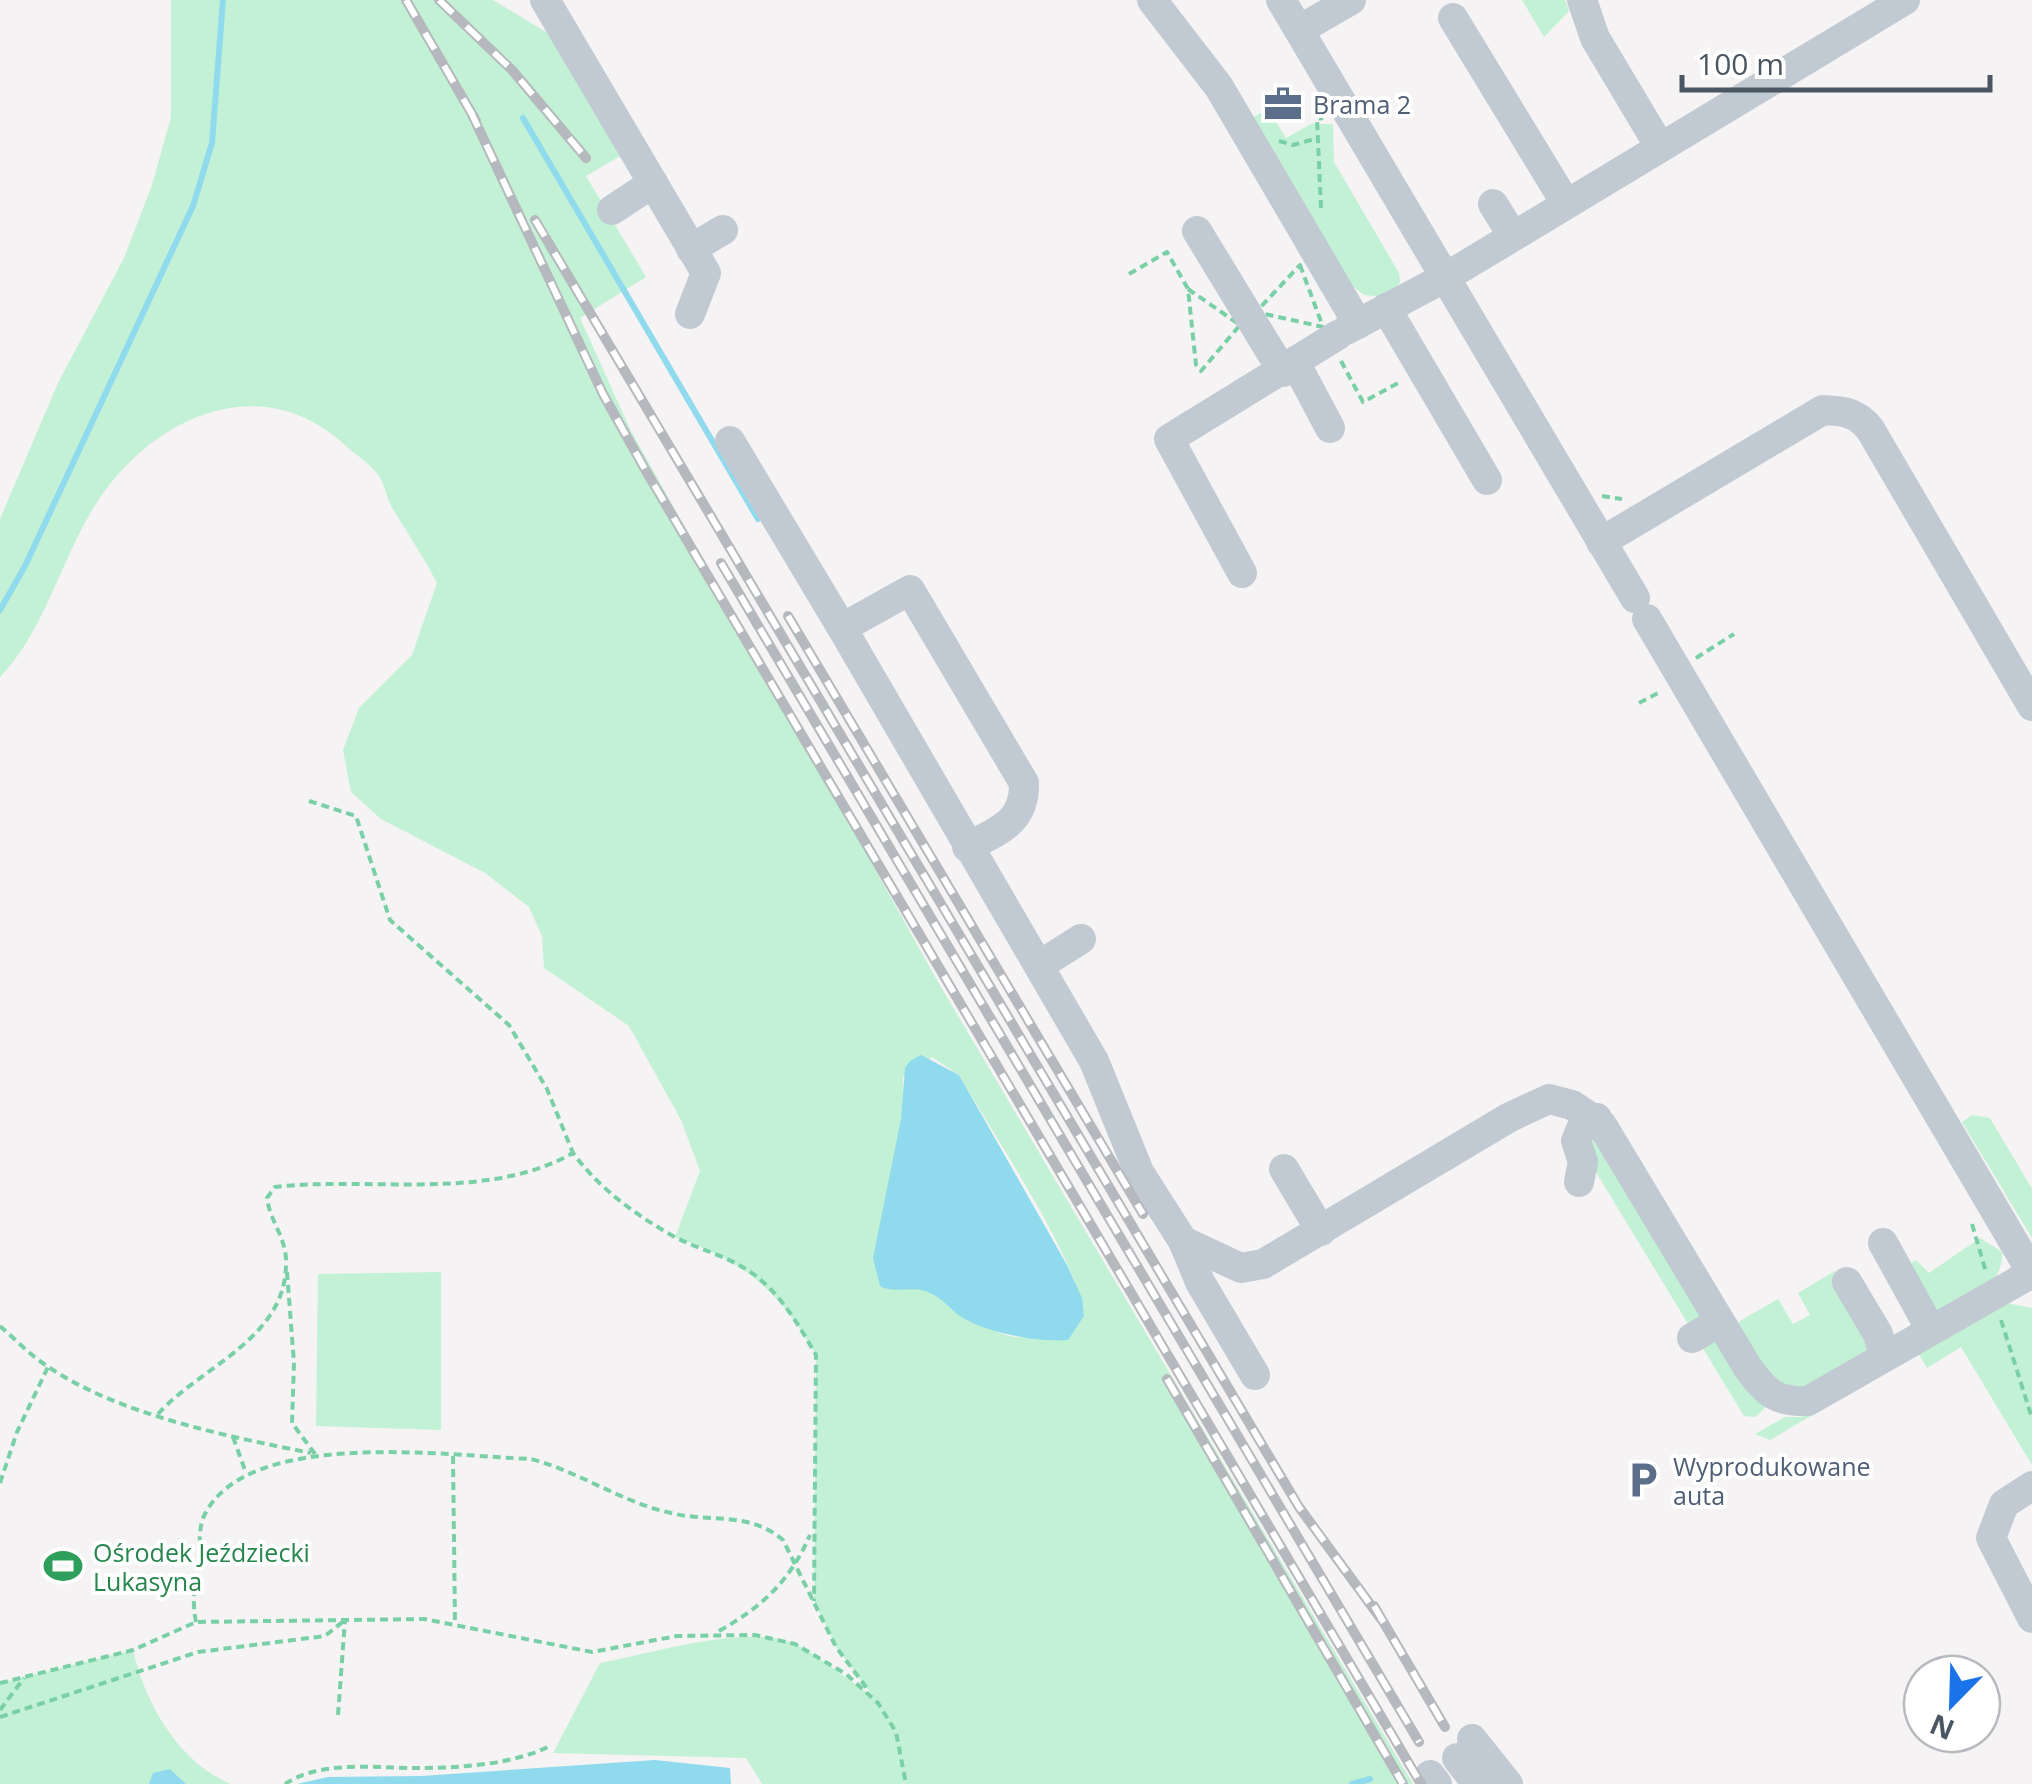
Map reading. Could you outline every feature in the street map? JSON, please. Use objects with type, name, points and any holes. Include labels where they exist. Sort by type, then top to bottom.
[{"type":"lane","points":[[545,0],[706,274],[690,314]]},
{"type":"lane","points":[[1152,0],[1219,86],[1340,334]]},
{"type":"lane","points":[[1183,1241],[1240,1268],[1263,1264],[1532,1105],[1549,1099],[1597,1118],[1719,1322],[1766,1392],[1784,1402],[1808,1401],[2032,1273],[1281,0]]},
{"type":"lane","points":[[1309,45],[1351,0]]},
{"type":"lane","points":[[1582,0],[1595,38],[1660,146]]},
{"type":"lane","points":[[1242,573],[1169,440],[1340,334],[1446,277],[1512,233],[1905,0]]},
{"type":"lane","points":[[1453,18],[1565,202]]},
{"type":"lane","points":[[612,210],[653,183]]},
{"type":"lane","points":[[1493,204],[1512,233]]},
{"type":"lane","points":[[691,249],[723,230]]},
{"type":"lane","points":[[1197,231],[1330,428]]},
{"type":"lane","points":[[1386,308],[1487,480]]},
{"type":"lane","points":[[1601,542],[1823,410],[1845,411],[1860,417],[1870,429],[2032,706]]},
{"type":"lane","points":[[730,441],[1094,1060],[1139,1172],[1183,1241],[1200,1282],[1256,1376]]},
{"type":"lane","points":[[842,628],[910,590],[1024,784],[1024,800],[1009,826],[968,847]]},
{"type":"lane","points":[[1040,965],[1081,939]]},
{"type":"lane","points":[[1580,1182],[1583,1162],[1576,1141],[1581,1129],[1597,1118]]},
{"type":"lane","points":[[1284,1168],[1321,1230]]},
{"type":"lane","points":[[1884,1243],[1931,1330]]},
{"type":"lane","points":[[1847,1282],[1878,1334],[1884,1356]]},
{"type":"lane","points":[[1692,1338],[1719,1322]]},
{"type":"lane","points":[[2032,1486],[2004,1504],[1990,1538],[2032,1618]]},
{"type":"lane","points":[[1477,1784],[1464,1749],[1508,1784]]},
{"type":"path","points":[[1322,221],[1317,118],[1332,118]]},
{"type":"path","points":[[1270,126],[1279,140],[1293,145],[1318,138]]},
{"type":"path","points":[[1129,274],[1166,252],[1188,289],[1196,364],[1202,371],[1240,324],[1188,289]]},
{"type":"path","points":[[1340,334],[1256,312],[1300,264],[1340,334],[1363,402],[1398,381]]},
{"type":"path","points":[[1688,662],[1734,634]]},
{"type":"path","points":[[309,801],[356,816],[390,920],[509,1024],[548,1089],[573,1153],[594,1182],[675,1237],[724,1255],[762,1281],[798,1323],[816,1355],[814,1601]]},
{"type":"path","points":[[315,1454],[292,1423],[294,1363],[287,1266],[282,1234],[269,1213],[268,1198],[275,1187],[320,1182],[476,1180],[540,1172],[573,1153]]},
{"type":"path","points":[[158,1414],[247,1342],[275,1308],[287,1266]]},
{"type":"path","points":[[0,1326],[48,1367],[158,1414],[233,1437],[315,1454],[531,1459],[564,1468],[630,1501],[674,1514],[750,1520],[783,1540],[836,1647],[896,1732],[906,1784]]},
{"type":"path","points":[[0,1483],[16,1432],[48,1367]]},
{"type":"path","points":[[233,1437],[246,1474]]},
{"type":"path","points":[[196,1622],[191,1599],[203,1518],[218,1496],[246,1474],[315,1454]]},
{"type":"path","points":[[453,1456],[455,1626]]},
{"type":"path","points":[[717,1633],[770,1598],[796,1567],[812,1531]]},
{"type":"path","points":[[0,1683],[132,1650],[196,1622],[424,1619],[592,1652],[717,1633],[794,1644],[846,1674],[878,1703]]},
{"type":"path","points":[[0,1714],[198,1652],[324,1636],[345,1620]]},
{"type":"path","points":[[338,1716],[345,1620]]},
{"type":"path","points":[[0,1714],[24,1678]]},
{"type":"path","points":[[285,1784],[318,1771],[471,1764],[530,1756],[548,1747]]},
{"type":"green space","points":[[171,0],[493,0],[581,53],[641,144],[586,176],[646,277],[580,318],[630,429],[938,982],[1413,1784],[762,1784],[746,1758],[553,1753],[600,1663],[700,1642],[754,1637],[797,1645],[873,1696],[836,1647],[814,1601],[816,1355],[788,1313],[758,1281],[721,1257],[675,1237],[700,1171],[681,1120],[629,1026],[544,968],[542,936],[529,907],[485,873],[381,819],[351,792],[343,750],[359,708],[412,655],[437,583],[392,507],[379,476],[364,460],[313,422],[278,409],[244,407],[209,413],[177,427],[146,447],[96,504],[29,638],[0,677],[0,519],[58,383],[124,258],[152,185],[171,117]],"holes":[[[932,1057],[959,1075],[1050,1229],[1078,1292],[1084,1316],[1031,1336],[1009,1336],[933,1294],[901,1289],[903,1077]]]},
{"type":"green space","points":[[1522,0],[1565,0],[1569,11],[1544,37]]},
{"type":"green space","points":[[1268,109],[1286,138],[1311,124],[1333,124],[1334,162],[1399,273],[1400,283],[1386,297],[1364,295],[1345,280],[1250,119]]},
{"type":"green space","points":[[1972,1115],[1990,1118],[2032,1189],[2032,1238],[1962,1122]]},
{"type":"green space","points":[[1591,1138],[1603,1142],[1765,1408],[1755,1417],[1744,1416],[1588,1159]]},
{"type":"green space","points":[[1980,1238],[2002,1252],[1997,1275],[1982,1290],[1938,1311],[1905,1267],[1916,1260],[1929,1273]]},
{"type":"green space","points":[[1835,1271],[1873,1348],[1820,1389],[1785,1390],[1733,1332],[1740,1321],[1778,1299],[1793,1324],[1810,1315],[1798,1293]]},
{"type":"green space","points":[[441,1272],[441,1430],[316,1426],[318,1274]]},
{"type":"green space","points":[[2001,1302],[2032,1308],[2032,1465],[1961,1347],[1927,1368],[1918,1353],[1770,1440],[1755,1434],[1785,1417],[1801,1417]]},
{"type":"green space","points":[[133,1650],[146,1690],[167,1729],[195,1761],[231,1784],[0,1784],[0,1683]]},
{"type":"water","points":[[921,1055],[959,1075],[1067,1265],[1082,1298],[1084,1316],[1068,1340],[1026,1338],[994,1331],[966,1320],[925,1291],[880,1286],[873,1258],[901,1119],[905,1068]]},
{"type":"water","points":[[655,1760],[730,1768],[731,1784],[297,1784],[328,1777],[421,1776]]},
{"type":"water","points":[[170,1769],[186,1784],[149,1784],[153,1773]]},
{"type":"waterway","points":[[0,610],[25,566],[193,206],[212,143],[223,0]]},
{"type":"waterway","points":[[523,118],[758,519]]},
{"type":"waterway","points":[[1352,1784],[1370,1779]]},
{"type":"railway","points":[[406,0],[476,121]]},
{"type":"railway","points":[[439,0],[512,70],[586,158]]},
{"type":"railway","points":[[470,110],[603,394],[646,471],[1421,1784]]},
{"type":"railway","points":[[535,220],[1299,1507],[1381,1619]]},
{"type":"railway","points":[[721,563],[1419,1742]]},
{"type":"railway","points":[[788,616],[1143,1214]]},
{"type":"railway","points":[[1167,1379],[1403,1784]]},
{"type":"railway","points":[[1374,1606],[1445,1727]]},
{"type":"place","name":"Brama 2","points":[[1283,104]]},
{"type":"place","name":"Wyprodukowane auta","points":[[1643,1480]]},
{"type":"place","name":"Ośrodek Jeździecki Lukasyna","points":[[63,1566]]}]
